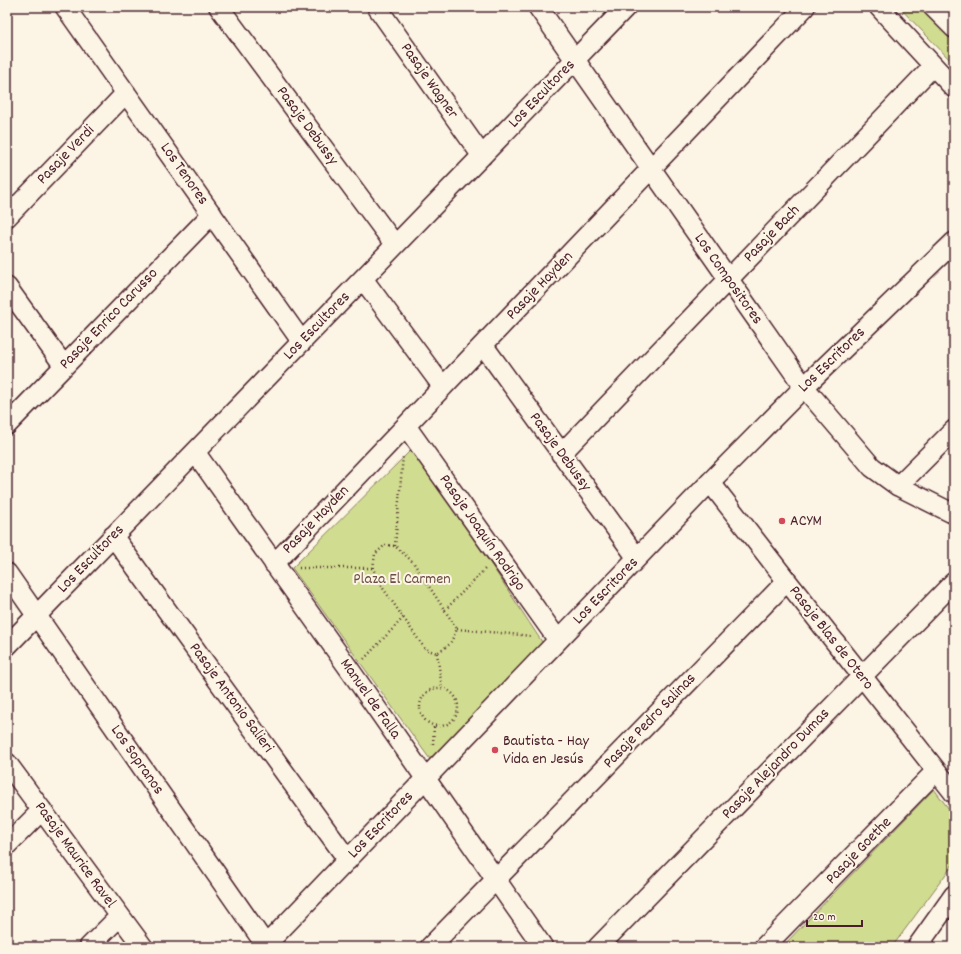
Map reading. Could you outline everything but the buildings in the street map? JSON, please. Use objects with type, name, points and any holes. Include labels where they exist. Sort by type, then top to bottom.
[{"type":"street","name":"Los Tenores","points":[[65,7],[302,342]]},
{"type":"street","name":"Pasaje Debussy","points":[[219,7],[395,245]]},
{"type":"street","name":"Pasaje Wagner","points":[[377,7],[482,156]]},
{"type":"street","name":"Los Compositores","points":[[538,7],[804,387],[872,467],[898,486],[954,514]]},
{"type":"street","name":"Los Escultores","points":[[7,646],[626,7]]},
{"type":"street","name":"Pasaje Hayden","points":[[274,564],[805,7]]},
{"type":"street","points":[[879,7],[954,88]]},
{"type":"street","points":[[933,7],[954,28]]},
{"type":"street","name":"Pasaje Bach","points":[[561,454],[933,66]]},
{"type":"street","name":"Pasaje Verdi","points":[[7,217],[126,93]]},
{"type":"street","name":"Pasaje Enrico Carusso","points":[[7,425],[212,214]]},
{"type":"street","name":"Los Escritores","points":[[266,946],[710,482],[804,387],[954,242]]},
{"type":"street","points":[[363,279],[443,387]]},
{"type":"street","points":[[7,287],[64,366]]},
{"type":"street","name":"Pasaje Debussy","points":[[483,345],[636,558]]},
{"type":"street","name":"Pasaje Joaquín Rodrigo","points":[[406,426],[558,640]]},
{"type":"street","points":[[898,486],[954,430]]},
{"type":"street","name":"Manuel de Falla","points":[[195,452],[352,673],[543,947]]},
{"type":"street","name":"Pasaje Blas de Otero","points":[[710,482],[954,792]]},
{"type":"street","name":"Pasaje Antonio Salieri","points":[[113,536],[348,860]]},
{"type":"street","name":"Los Sopranos","points":[[7,573],[266,946]]},
{"type":"street","name":"Pasaje Pedro Salinas","points":[[430,947],[787,581]]},
{"type":"street","name":"Pasaje Alejandro Dumas","points":[[598,947],[954,582]]},
{"type":"street","name":"Pasaje Maurice Ravel","points":[[7,763],[143,947]]},
{"type":"street","name":"Pasaje Goethe","points":[[764,947],[936,771]]},
{"type":"street","points":[[7,845],[42,810]]},
{"type":"street","points":[[917,947],[954,895]]},
{"type":"street","points":[[88,947],[120,916]]},
{"type":"path","points":[[395,546],[406,426]]},
{"type":"path","points":[[437,653],[425,649],[378,581],[372,568],[375,554],[385,544],[395,546],[413,562],[457,629]]},
{"type":"path","points":[[445,610],[497,554]]},
{"type":"path","points":[[274,564],[292,568],[372,568]]},
{"type":"path","points":[[352,673],[404,617]]},
{"type":"path","points":[[457,629],[539,636],[558,640]]},
{"type":"path","points":[[437,653],[450,644],[457,629]]},
{"type":"path","points":[[437,653],[442,688]]},
{"type":"path","points":[[435,688],[442,688],[453,693],[459,704],[459,711],[452,722],[447,725],[434,726],[424,719],[420,707],[424,695],[435,688]]},
{"type":"green space","points":[[899,7],[926,7],[954,34],[954,64]]},
{"type":"green space","name":"Plaza El Carmen","points":[[414,447],[544,645],[432,762],[292,568]]},
{"type":"green space","points":[[934,789],[954,816],[954,863],[892,947],[782,947]]},
{"type":"place","name":"ACYM","points":[[782,521]]},
{"type":"place","name":"Bautista - Hay Vida en Jesús","points":[[495,750]]}]
